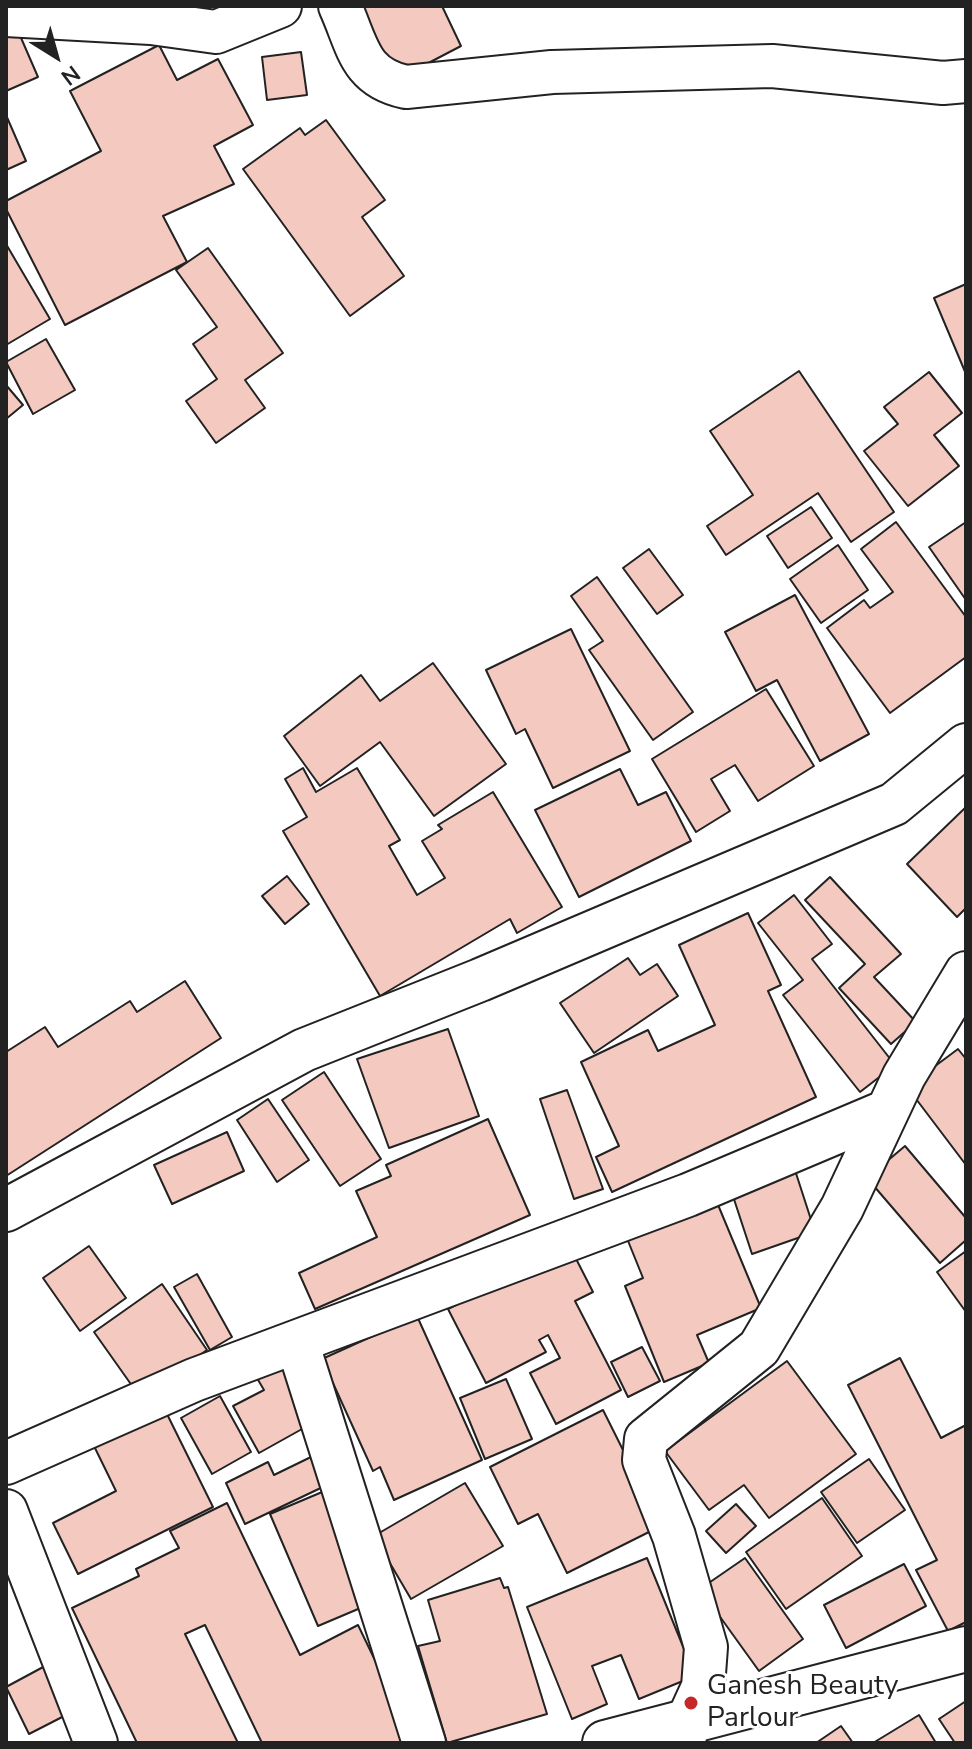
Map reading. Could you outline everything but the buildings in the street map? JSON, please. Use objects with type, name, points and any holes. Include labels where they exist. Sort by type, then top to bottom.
[{"type":"main road","points":[[605,1743],[686,1732],[966,1649]]},
{"type":"street","points":[[6,15],[151,23],[216,32],[280,6]]},
{"type":"street","points":[[340,6],[368,68],[383,82],[406,87],[552,72],[772,66],[943,83],[966,81]]},
{"type":"street","points":[[6,1210],[304,1050],[480,980],[894,804],[966,745]]},
{"type":"street","points":[[686,1732],[703,1687],[706,1647],[674,1536],[644,1460],[646,1439],[759,1348],[842,1208],[887,1111],[966,973]]},
{"type":"street","points":[[6,1463],[194,1380],[688,1195],[887,1111]]},
{"type":"street","points":[[297,1342],[424,1743]]},
{"type":"street","points":[[6,1511],[96,1743]]},
{"type":"place","name":"Ganesh Beauty Parlour","points":[[691,1703]]}]
